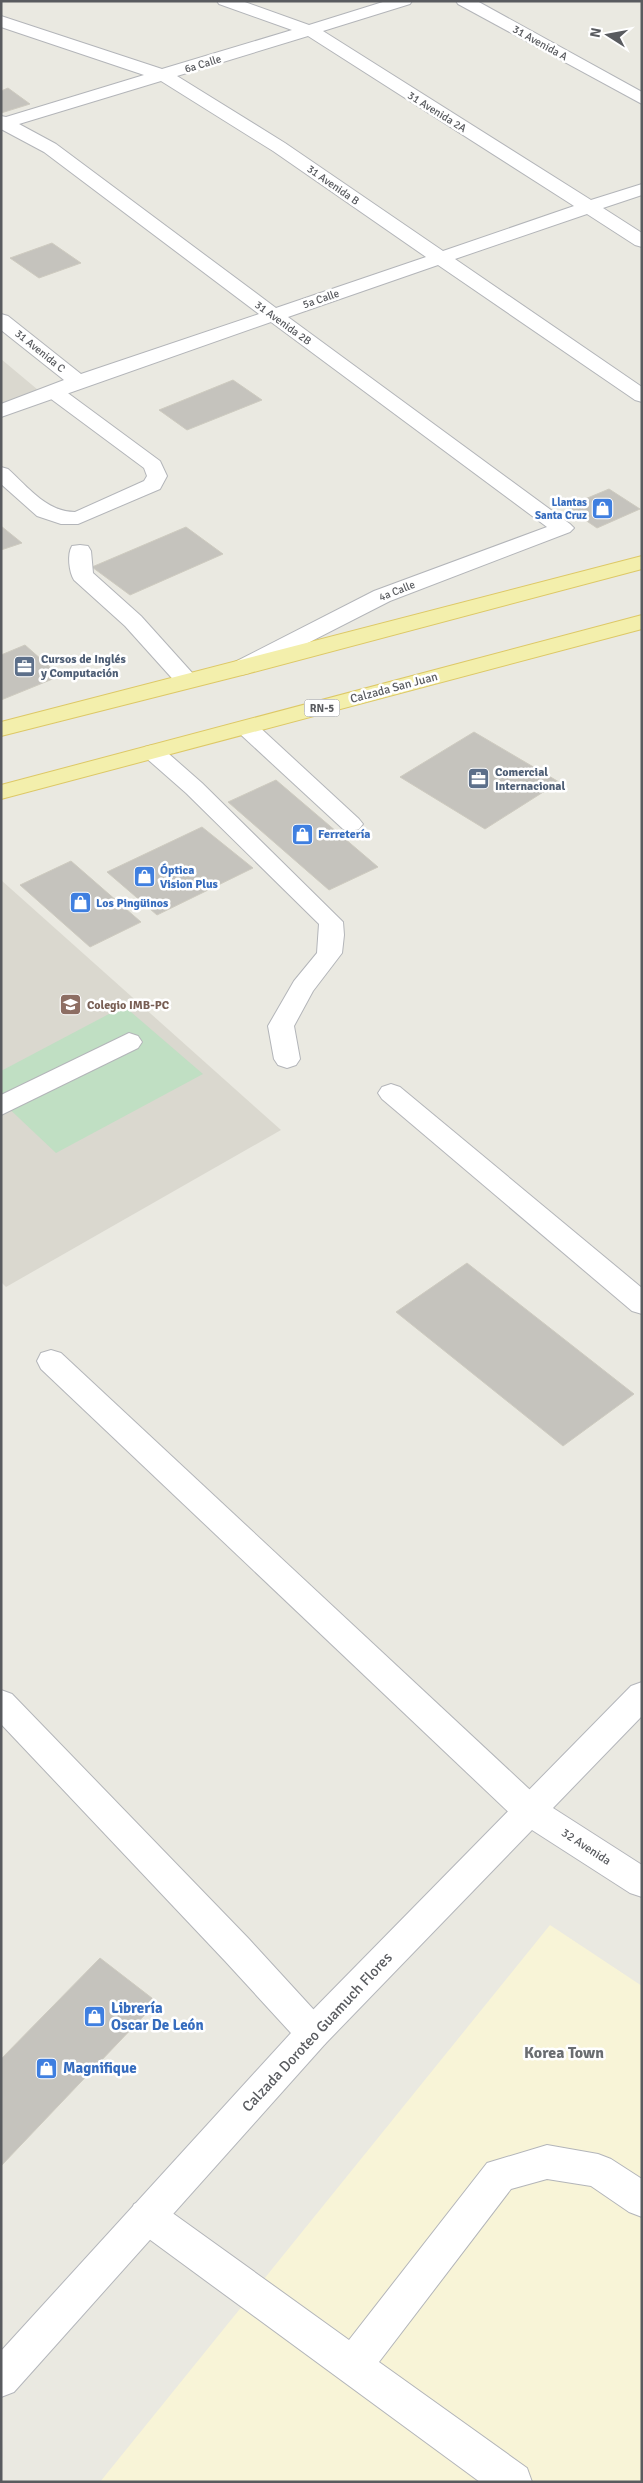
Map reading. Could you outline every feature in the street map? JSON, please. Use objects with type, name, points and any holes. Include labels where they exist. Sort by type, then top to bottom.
[{"type":"main road","points":[[1,729],[238,669],[642,562]]},
{"type":"main road","name":"Calzada San Juan","points":[[1,792],[642,622]]},
{"type":"street","name":"31 Avenida 2A","points":[[225,1],[312,31],[642,241]]},
{"type":"street","name":"6a Calle","points":[[3,122],[164,76],[404,1]]},
{"type":"street","name":"31 Avenida A","points":[[464,1],[642,99]]},
{"type":"street","name":"31 Avenida B","points":[[1,20],[164,76],[279,147],[439,259],[642,396]]},
{"type":"street","name":"31 Avenida 2B","points":[[3,122],[50,148],[272,315],[563,528]]},
{"type":"street","name":"5a Calle","points":[[1,411],[78,382],[642,189]]},
{"type":"street","name":"31 Avenida C","points":[[1,320],[78,382]]},
{"type":"street","points":[[1,473],[44,512],[61,518],[78,518],[153,485],[157,476],[153,465],[54,392]]},
{"type":"street","name":"4a Calle","points":[[238,669],[382,596],[563,528]]},
{"type":"street","points":[[80,551],[82,575],[133,621],[187,681]]},
{"type":"street","points":[[247,728],[351,824]]},
{"type":"street","points":[[153,752],[194,788],[331,922],[333,940],[328,958],[304,986],[281,1026],[288,1059]]},
{"type":"street","points":[[1,1106],[129,1042]]},
{"type":"street","points":[[391,1093],[642,1304]]},
{"type":"street","name":"32 Avenida","points":[[51,1361],[530,1812],[642,1883]]},
{"type":"street","name":"Calzada Doroteo Guamuch Flores","points":[[1,2379],[313,2033],[642,1695]]},
{"type":"street","points":[[1,1703],[237,1950],[313,2033]]},
{"type":"street","points":[[353,2365],[500,2175],[547,2162],[598,2171],[642,2200]]},
{"type":"street","points":[[148,2216],[513,2482]]},
{"type":"shaded area","points":[[1,359],[44,395],[1,409]]},
{"type":"shaded area","name":"Colegio IMB-PC","points":[[1,880],[281,1130],[6,1287],[1,1282]]},
{"type":"shaded area","points":[[550,1925],[642,1986],[642,2482],[100,2482]]},
{"type":"green space","points":[[124,1006],[203,1074],[56,1153],[1,1101],[1,1071]]},
{"type":"building","points":[[8,88],[30,104],[1,113],[1,91]]},
{"type":"building","points":[[52,243],[81,263],[39,278],[10,258]]},
{"type":"building","points":[[233,380],[262,400],[187,430],[159,410]]},
{"type":"building","name":"Llantas Santa Cruz","points":[[609,489],[640,509],[597,528],[566,507]]},
{"type":"building","points":[[1,526],[22,543],[1,550]]},
{"type":"building","points":[[186,527],[223,554],[130,595],[92,567]]},
{"type":"building","name":"Cursos de Inglés y Computación","points":[[25,645],[60,676],[1,700],[1,655]]},
{"type":"building","name":"Comercial Internacional","points":[[474,732],[559,782],[485,829],[400,777]]},
{"type":"building","name":"Ferretería","points":[[276,780],[378,867],[329,890],[228,802]]},
{"type":"building","points":[[202,827],[253,868],[157,915],[107,872]]},
{"type":"building","name":"Los Pingüinos","points":[[71,861],[141,922],[90,947],[20,885]]},
{"type":"building","points":[[467,1263],[634,1394],[563,1446],[396,1312]]},
{"type":"building","points":[[100,1958],[157,2002],[1,2166],[1,2059]]},
{"type":"place","name":"Llantas Santa Cruz","points":[[603,508]]},
{"type":"place","name":"Cursos de Inglés y Computación","points":[[25,666]]},
{"type":"place","name":"Comercial Internacional","points":[[479,779]]},
{"type":"place","name":"Ferretería","points":[[302,834]]},
{"type":"place","name":"Óptica Vision Plus","points":[[144,877]]},
{"type":"place","name":"Los Pingüinos","points":[[80,903]]},
{"type":"place","name":"Colegio IMB-PC","points":[[71,1005]]},
{"type":"place","name":"Librería Oscar De León","points":[[95,2017]]},
{"type":"place","name":"Magnifique","points":[[47,2068]]},
{"type":"district","name":"Korea Town","points":[[564,2053]]}]
